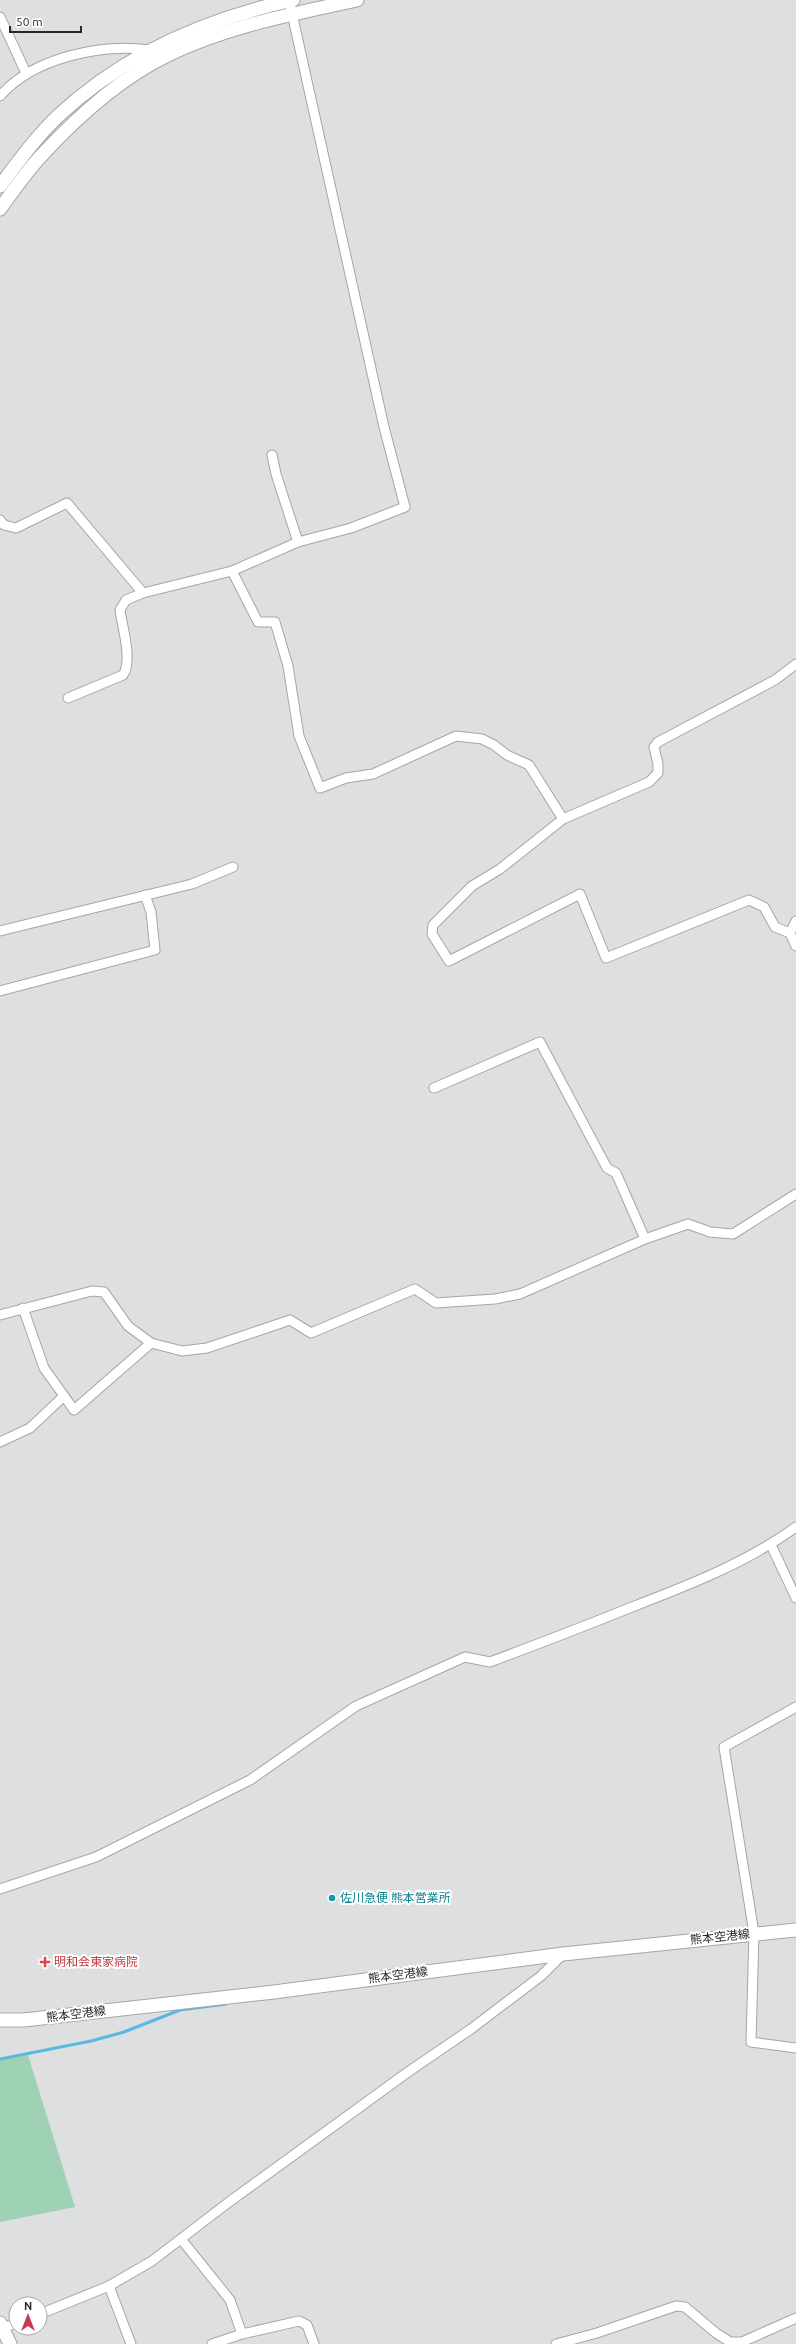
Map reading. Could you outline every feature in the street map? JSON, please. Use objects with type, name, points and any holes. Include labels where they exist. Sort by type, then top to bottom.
[{"type":"main road","points":[[0,186],[28,149],[58,116],[111,73],[150,50],[201,27],[290,0]]},
{"type":"main road","points":[[0,209],[40,157],[79,118],[120,84],[168,55],[233,30],[293,14],[357,0]]},
{"type":"main road","name":"熊本空港線","points":[[1,2018],[24,2020],[274,1992],[563,1954],[754,1933],[796,1930]]},
{"type":"main road","points":[[1,2327],[10,2344]]},
{"type":"street","points":[[68,698],[123,675],[126,671],[127,650],[120,610],[126,600],[143,593],[232,571],[298,542],[351,528],[404,507],[384,427],[290,0]]},
{"type":"street","points":[[0,17],[26,73]]},
{"type":"street","points":[[0,96],[26,73],[44,63],[79,55],[128,47],[150,50]]},
{"type":"street","points":[[272,455],[276,474],[298,542]]},
{"type":"street","points":[[0,520],[4,525],[16,528],[67,503],[143,593]]},
{"type":"street","points":[[232,571],[258,622],[275,622],[288,666],[299,736],[320,788],[346,778],[373,774],[456,736],[482,739],[494,745],[506,755],[529,765],[563,819]]},
{"type":"street","points":[[796,664],[775,680],[658,742],[654,746],[658,764],[658,773],[649,782],[563,819],[500,869],[472,886],[433,924],[432,934],[449,961],[580,894],[606,958],[750,900],[764,907],[775,928],[790,933],[796,946]]},
{"type":"street","points":[[0,931],[192,884],[233,867]]},
{"type":"street","points":[[0,991],[155,950],[151,912],[145,895]]},
{"type":"street","points":[[790,933],[796,921]]},
{"type":"street","points":[[434,1088],[540,1042],[607,1168],[616,1173],[645,1239]]},
{"type":"street","points":[[0,1314],[92,1291],[104,1292],[128,1326],[150,1343],[182,1351],[207,1348],[290,1320],[311,1333],[416,1289],[436,1303],[495,1299],[520,1294],[645,1239],[688,1224],[710,1232],[733,1234],[796,1194]]},
{"type":"street","points":[[23,1308],[44,1368],[74,1410],[150,1343]]},
{"type":"street","points":[[0,1442],[30,1428],[64,1396]]},
{"type":"street","points":[[0,1889],[96,1857],[250,1780],[363,1702],[465,1657],[490,1662],[684,1587],[771,1545],[796,1527]]},
{"type":"street","points":[[771,1545],[796,1598]]},
{"type":"street","points":[[796,1708],[724,1747],[754,1933],[751,2042],[796,2048]]},
{"type":"street","points":[[48,2311],[109,2286],[152,2261],[229,2202],[408,2072],[471,2029],[541,1976],[563,1954]]},
{"type":"street","points":[[181,2239],[230,2300],[242,2334]]},
{"type":"street","points":[[109,2286],[131,2344]]},
{"type":"street","points":[[556,2344],[597,2333],[676,2306],[685,2307],[716,2333],[730,2342],[742,2342],[796,2318]]},
{"type":"street","points":[[212,2344],[242,2334],[299,2321],[307,2325],[314,2344]]},
{"type":"green space","points":[[28,2055],[75,2207],[0,2222],[0,2059]]},
{"type":"waterway","points":[[0,2059],[91,2041],[124,2032],[180,2010],[226,2004]]},
{"type":"place","name":"佐川急便 熊本営業所","points":[[332,1898]]},
{"type":"place","name":"明和会東家病院","points":[[45,1962]]}]
